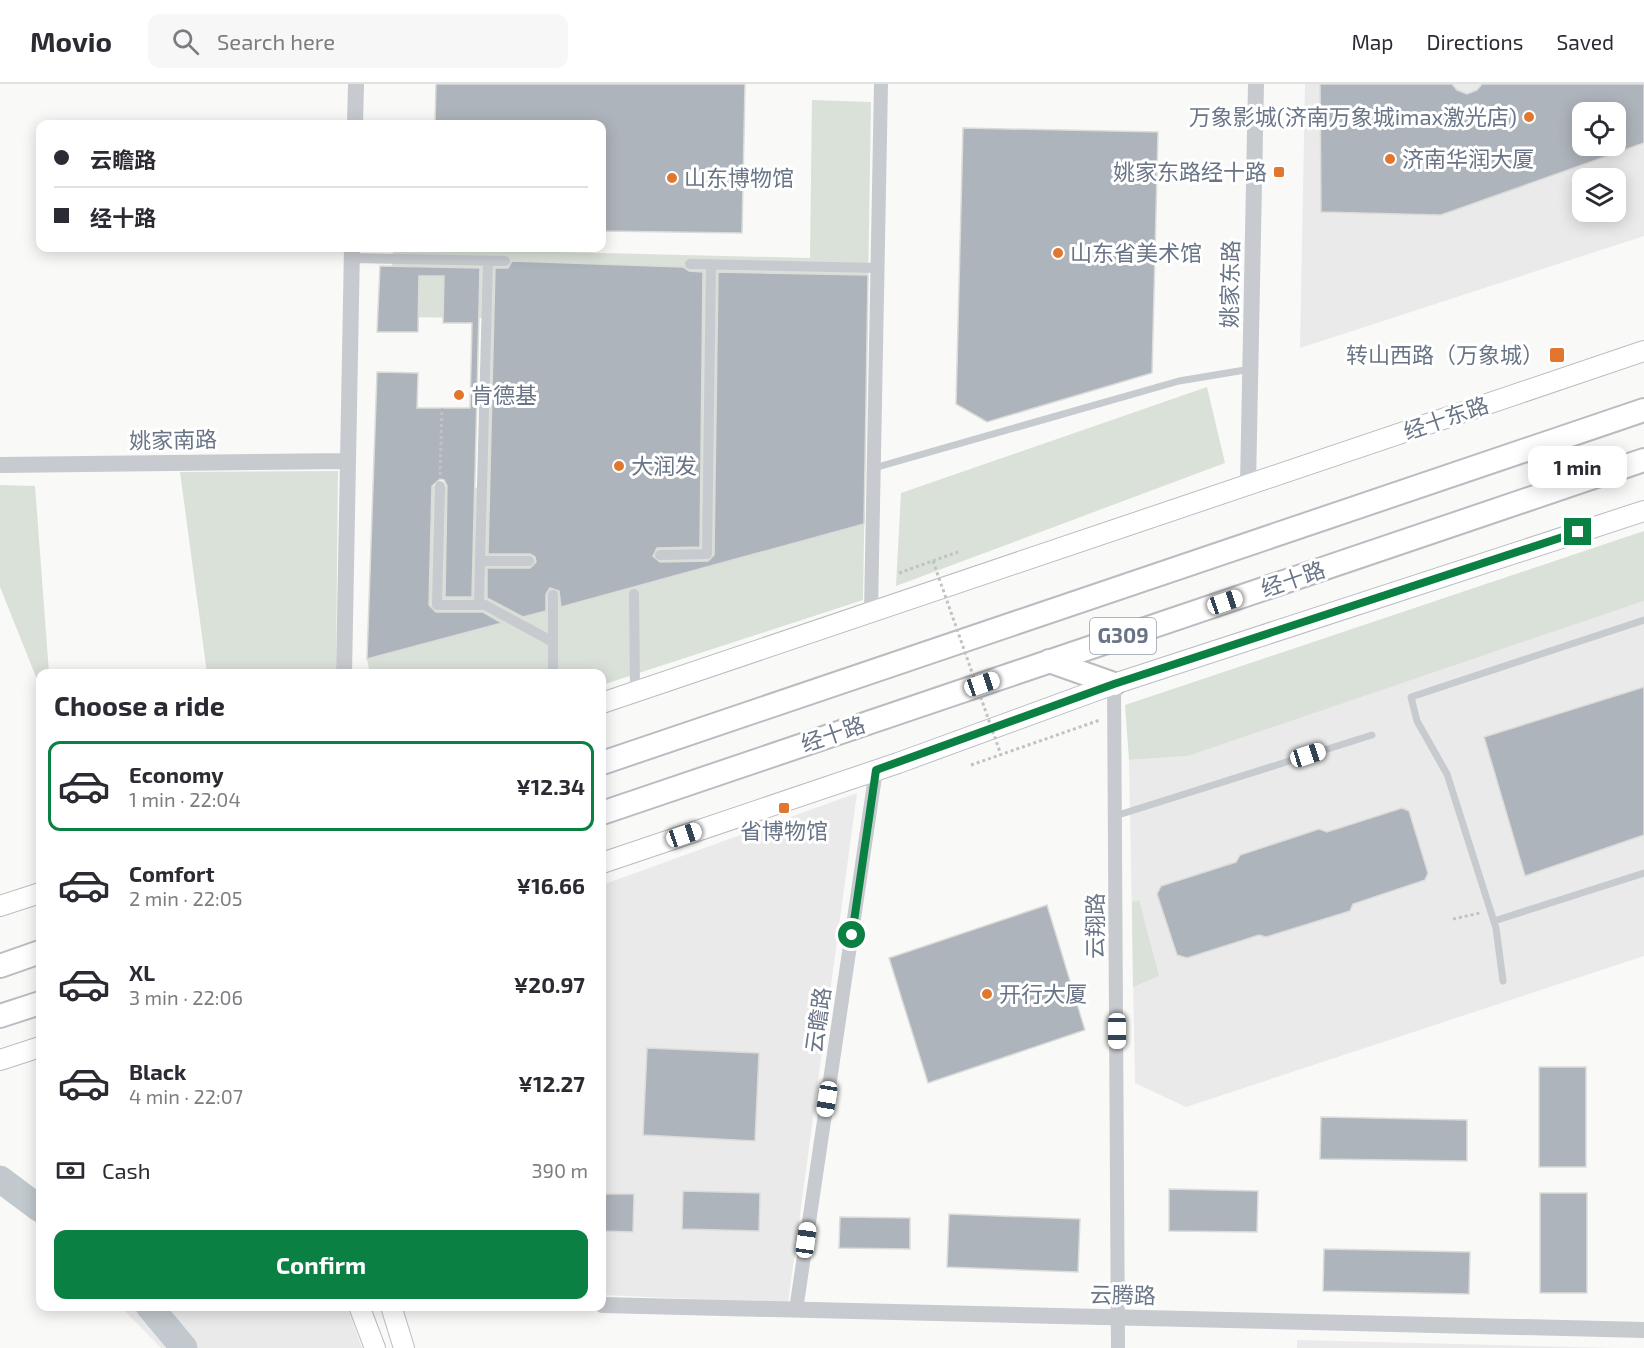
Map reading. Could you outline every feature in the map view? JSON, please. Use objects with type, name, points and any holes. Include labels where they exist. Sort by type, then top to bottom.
[{"type":"highway","name":"G309","points":[[606,761],[1644,410]]},
{"type":"highway","name":"经十路","points":[[606,812],[1644,460]]},
{"type":"highway","points":[[1049,661],[1114,684]]},
{"type":"highway","points":[[0,966],[36,953]]},
{"type":"highway","points":[[0,1016],[36,1004]]},
{"type":"main road","name":"经十东路","points":[[1248,484],[1644,351]]},
{"type":"main road","points":[[606,702],[1248,484]]},
{"type":"main road","name":"经十路","points":[[606,862],[876,770],[1114,684],[1644,511]]},
{"type":"main road","points":[[0,906],[36,893]]},
{"type":"main road","points":[[0,1060],[36,1048]]},
{"type":"main road","points":[[360,1311],[375,1348]]},
{"type":"main road","points":[[393,1311],[404,1348]]},
{"type":"street","points":[[355,120],[356,84]]},
{"type":"street","points":[[871,612],[881,84]]},
{"type":"street","name":"姚家东路","points":[[1248,484],[1257,84]]},
{"type":"street","points":[[344,669],[352,253],[504,261]]},
{"type":"street","points":[[480,605],[488,261]]},
{"type":"street","points":[[690,264],[878,268]]},
{"type":"street","points":[[660,555],[707,554],[711,264]]},
{"type":"street","name":"姚家南路","points":[[0,465],[347,460]]},
{"type":"street","points":[[440,486],[437,606],[485,605],[553,642]]},
{"type":"street","points":[[480,561],[529,561]]},
{"type":"street","points":[[634,594],[635,691]]},
{"type":"street","points":[[553,669],[554,595]]},
{"type":"street","name":"云翔路","points":[[1114,684],[1118,1348]]},
{"type":"street","name":"云瞻路","points":[[796,1311],[876,770]]},
{"type":"street","name":"云腾路","points":[[606,1305],[1644,1330]]},
{"type":"lane","points":[[874,468],[1179,381],[1251,369]]},
{"type":"lane","points":[[1503,981],[1494,921],[1447,774],[1417,721],[1411,697],[1644,620]]},
{"type":"lane","points":[[1115,816],[1372,735]]},
{"type":"lane","points":[[1494,921],[1644,873]]},
{"type":"path","points":[[440,486],[442,408]]},
{"type":"path","points":[[899,573],[958,552]]},
{"type":"path","points":[[933,561],[1001,755]]},
{"type":"path","points":[[971,765],[1114,714]]},
{"type":"path","points":[[1453,919],[1490,911]]},
{"type":"shaded area","points":[[1305,84],[1644,84],[1644,236],[1300,348]]},
{"type":"shaded area","name":"大润发","points":[[812,100],[871,102],[863,600],[606,684],[606,669],[369,669],[367,659],[377,372],[418,373],[416,485],[483,488],[488,318],[390,317],[393,252],[560,252],[810,258]]},
{"type":"shaded area","points":[[1207,387],[1225,463],[896,586],[901,493]]},
{"type":"shaded area","points":[[338,471],[336,669],[206,669],[180,472]]},
{"type":"shaded area","points":[[0,485],[35,486],[49,669],[36,669],[36,677],[0,587]]},
{"type":"shaded area","points":[[1644,531],[1644,601],[1188,756],[1129,760],[1125,705]]},
{"type":"shaded area","points":[[1644,601],[1644,956],[1186,1107],[1135,1083],[1129,760],[1188,756]]},
{"type":"shaded area","points":[[857,793],[788,1303],[606,1295],[606,884]]},
{"type":"shaded area","points":[[1139,900],[1159,976],[1133,987],[1132,902]]},
{"type":"shaded area","points":[[125,1311],[348,1311],[362,1348],[161,1348]]},
{"type":"shaded area","points":[[1297,1340],[1614,1348],[1297,1348]]},
{"type":"building","name":"山东博物馆","points":[[436,84],[745,84],[742,233],[606,231],[606,120],[435,120]]},
{"type":"building","points":[[1320,84],[1452,84],[1457,90],[1467,94],[1477,90],[1482,84],[1644,84],[1644,143],[1626,149],[1626,102],[1572,102],[1572,156],[1607,156],[1441,215],[1321,212]]},
{"type":"building","name":"山东省美术馆","points":[[963,128],[1158,132],[1152,373],[987,422],[956,404]]},
{"type":"building","name":"大润发","points":[[512,261],[683,267],[689,271],[703,272],[700,547],[657,548],[653,556],[660,562],[708,561],[714,555],[718,272],[868,275],[864,524],[561,607],[559,591],[550,588],[546,594],[546,611],[523,617],[487,598],[487,568],[530,568],[536,562],[535,557],[530,554],[488,554],[495,268],[508,268]]},
{"type":"building","points":[[380,266],[480,268],[472,597],[445,597],[447,486],[444,480],[440,479],[432,486],[429,605],[436,612],[483,612],[502,623],[367,659],[377,372],[418,373],[417,408],[470,408],[472,323],[443,323],[444,276],[419,276],[418,332],[377,332]]},
{"type":"building","points":[[1644,687],[1644,835],[1525,876],[1484,737]]},
{"type":"building","points":[[1402,808],[1409,811],[1428,873],[1425,880],[1353,904],[1350,911],[1266,937],[1259,935],[1187,958],[1177,955],[1157,894],[1161,886],[1236,862],[1240,855],[1319,829],[1327,832]]},
{"type":"building","name":"开行大厦","points":[[1047,905],[1085,1030],[928,1083],[889,958]]},
{"type":"building","points":[[647,1048],[759,1053],[755,1141],[643,1135]]},
{"type":"building","points":[[1539,1067],[1586,1067],[1586,1167],[1539,1167]]},
{"type":"building","points":[[1321,1117],[1467,1120],[1467,1161],[1320,1159]]},
{"type":"building","points":[[1169,1189],[1258,1191],[1257,1232],[1169,1231]]},
{"type":"building","points":[[683,1191],[760,1193],[759,1231],[682,1229]]},
{"type":"building","points":[[1540,1193],[1587,1193],[1587,1293],[1540,1293]]},
{"type":"building","points":[[606,1194],[634,1194],[633,1232],[606,1231]]},
{"type":"building","points":[[949,1214],[1080,1219],[1078,1272],[947,1267]]},
{"type":"building","points":[[840,1217],[910,1218],[910,1249],[839,1248]]},
{"type":"building","points":[[1324,1249],[1470,1252],[1469,1294],[1323,1291]]},
{"type":"waterway","points":[[0,1179],[36,1206]]},
{"type":"waterway","points":[[153,1311],[184,1348]]},
{"type":"place","name":"万象影城(济南万象城imax激光店)","points":[[1529,117]]},
{"type":"place","name":"济南华润大厦","points":[[1390,159]]},
{"type":"place","name":"姚家东路经十路","points":[[1279,172]]},
{"type":"place","name":"山东博物馆","points":[[672,178]]},
{"type":"place","name":"山东省美术馆","points":[[1058,253]]},
{"type":"place","name":"转山西路（万象城）","points":[[1557,355]]},
{"type":"place","name":"肯德基","points":[[459,395]]},
{"type":"place","name":"大润发","points":[[619,466]]},
{"type":"place","name":"省博物馆","points":[[784,808]]},
{"type":"place","name":"开行大厦","points":[[987,994]]},
{"type":"route","points":[[852,935],[876,770],[1114,684],[1578,532]]}]
